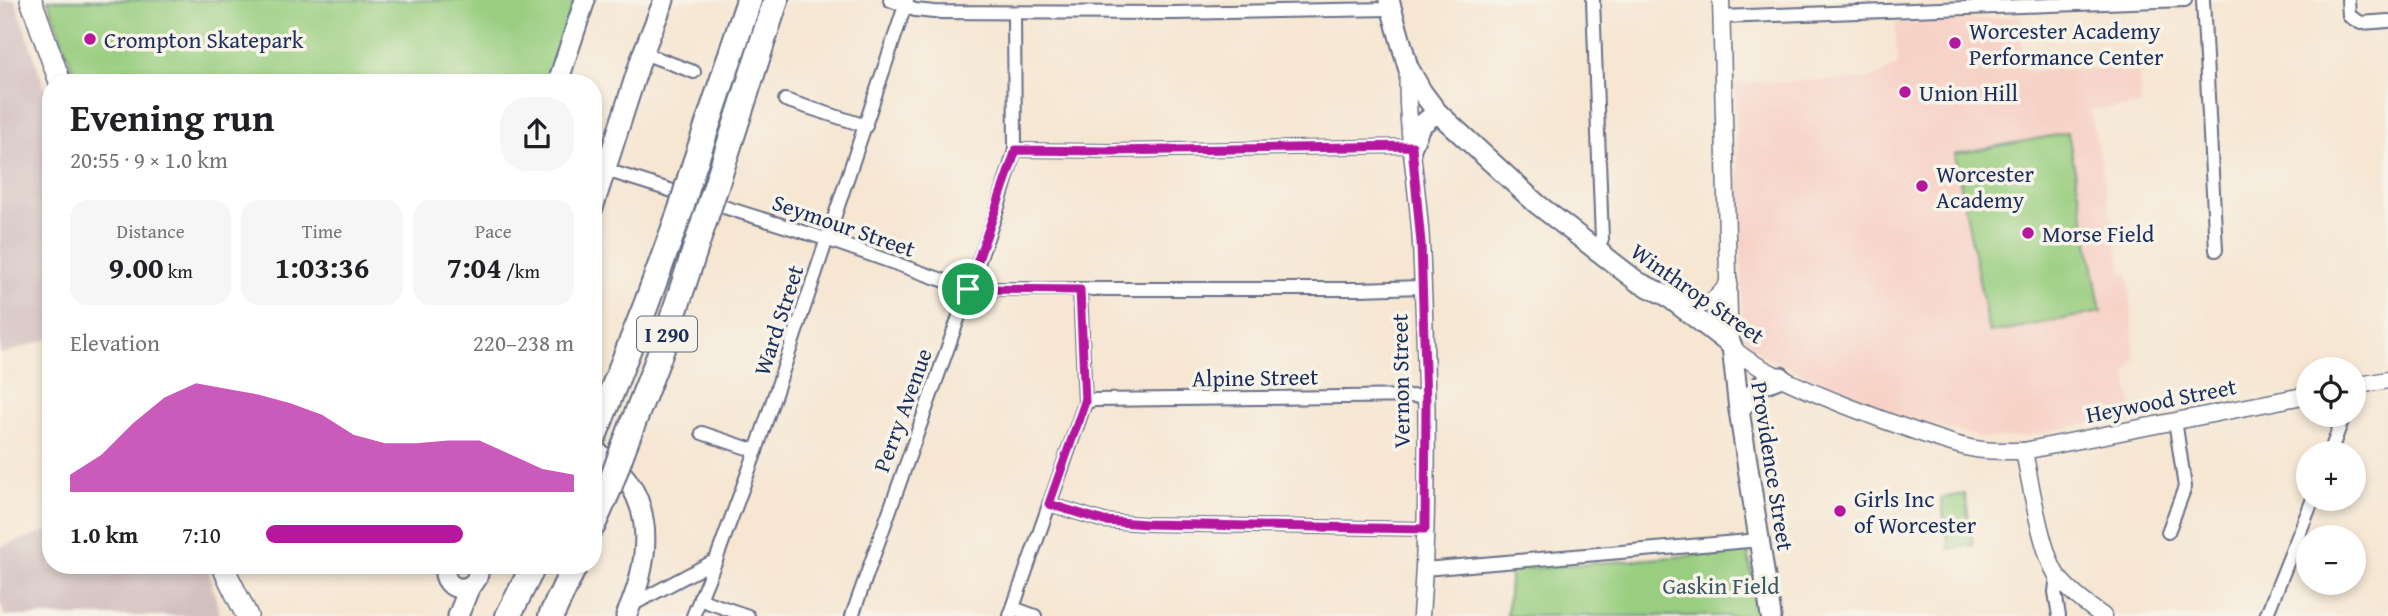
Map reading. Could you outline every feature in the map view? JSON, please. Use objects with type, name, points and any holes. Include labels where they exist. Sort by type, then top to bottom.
[{"type":"highway","name":"I 290","points":[[602,421],[681,209],[750,0]]},
{"type":"highway","name":"I 290","points":[[602,505],[665,341],[776,0]]},
{"type":"highway","points":[[508,616],[529,574]]},
{"type":"highway","points":[[523,616],[541,574]]},
{"type":"highway","points":[[551,616],[571,574]]},
{"type":"main road","points":[[31,0],[57,74]]},
{"type":"main road","points":[[561,74],[585,0]]},
{"type":"main road","points":[[602,160],[664,0]]},
{"type":"main road","points":[[1390,4],[1408,67]]},
{"type":"main road","name":"Winthrop Street","points":[[1408,67],[1437,112],[1538,204],[1639,282],[1667,296],[1732,346]]},
{"type":"main road","points":[[1412,146],[1420,125],[1437,112]]},
{"type":"main road","name":"Providence Street","points":[[1732,346],[1739,410],[1771,616]]},
{"type":"main road","points":[[1739,410],[1761,385],[1781,377]]},
{"type":"main road","points":[[602,449],[624,477],[643,515],[645,559],[628,611]]},
{"type":"main road","points":[[224,574],[231,616]]},
{"type":"main road","points":[[226,574],[247,616]]},
{"type":"main road","points":[[455,616],[450,574],[478,574]]},
{"type":"street","points":[[890,0],[934,12],[1014,13],[1390,4]]},
{"type":"street","points":[[1592,0],[1602,239],[1598,251]]},
{"type":"street","points":[[1721,8],[2185,0]]},
{"type":"street","points":[[2203,0],[2216,250]]},
{"type":"street","points":[[2348,0],[2349,16],[2361,23],[2388,22]]},
{"type":"street","name":"Ward Street","points":[[693,616],[756,451],[906,3]]},
{"type":"street","name":"Providence Street","points":[[1721,8],[1732,346]]},
{"type":"street","name":"Perry Avenue","points":[[852,616],[1016,150],[1014,13]]},
{"type":"street","points":[[643,53],[694,72]]},
{"type":"street","name":"Vernon Street","points":[[1408,67],[1407,95],[1419,216],[1426,396],[1421,616]]},
{"type":"street","points":[[785,100],[866,125]]},
{"type":"street","points":[[1016,150],[1412,146]]},
{"type":"street","name":"Seymour Street","points":[[602,169],[826,239],[968,289],[1422,287]]},
{"type":"street","points":[[1667,296],[1704,305],[1717,297],[1729,282]]},
{"type":"street","points":[[1035,616],[1011,612],[1085,402],[1080,290]]},
{"type":"street","name":"Winthrop Street","points":[[1732,346],[1745,358],[1781,377],[1938,440],[1973,449],[2024,451]]},
{"type":"street","points":[[2366,385],[2388,380]]},
{"type":"street","name":"Alpine Street","points":[[1085,402],[1246,397],[1426,396]]},
{"type":"street","name":"Heywood Street","points":[[2024,451],[2296,397]]},
{"type":"street","points":[[2168,532],[2185,487],[2175,420]]},
{"type":"street","points":[[702,433],[756,451]]},
{"type":"street","points":[[2024,451],[2047,553],[2057,575],[2103,616]]},
{"type":"street","points":[[1049,504],[1104,521],[1146,524],[1425,529]]},
{"type":"street","points":[[2266,616],[2307,511]]},
{"type":"street","points":[[1424,569],[1760,540]]},
{"type":"street","points":[[628,611],[716,560]]},
{"type":"street","points":[[2057,575],[2055,593],[2059,616]]},
{"type":"street","points":[[700,597],[748,616]]},
{"type":"shaded area","points":[[0,0],[15,0],[42,80],[42,341],[0,355]]},
{"type":"shaded area","name":"Worcester Academy","points":[[2021,17],[2023,71],[2105,68],[2105,54],[2137,53],[2141,106],[2090,110],[2122,272],[2129,273],[2135,361],[2126,375],[2134,415],[2023,437],[1981,438],[1904,417],[1762,356],[1746,341],[1742,328],[1742,263],[1734,83],[1871,79],[1898,65],[1895,23]]},
{"type":"shaded area","points":[[42,533],[42,574],[209,574],[220,616],[5,616],[0,601],[0,547]]},
{"type":"green space","points":[[48,0],[575,0],[549,74],[74,74]]},
{"type":"green space","name":"Morse Field","points":[[2068,133],[2101,312],[1989,333],[1955,154]]},
{"type":"green space","points":[[1965,494],[1973,545],[1949,549],[1941,498]]},
{"type":"green space","name":"Gaskin Field","points":[[1748,551],[1759,616],[1507,616],[1511,570]]},
{"type":"place","name":"Crompton Skatepark","points":[[90,39]]},
{"type":"place","name":"Worcester Academy Performance Center","points":[[1955,43]]},
{"type":"place","name":"Union Hill","points":[[1905,92]]},
{"type":"place","name":"Worcester Academy","points":[[1922,186]]},
{"type":"place","name":"Morse Field","points":[[2028,233]]},
{"type":"place","name":"Girls Inc of Worcester","points":[[1840,511]]},
{"type":"route","points":[[1412,146],[1421,243],[1426,401],[1425,529],[1146,524],[1104,521],[1049,504],[1085,402],[1080,290],[968,289],[1016,150],[1412,146]]}]
